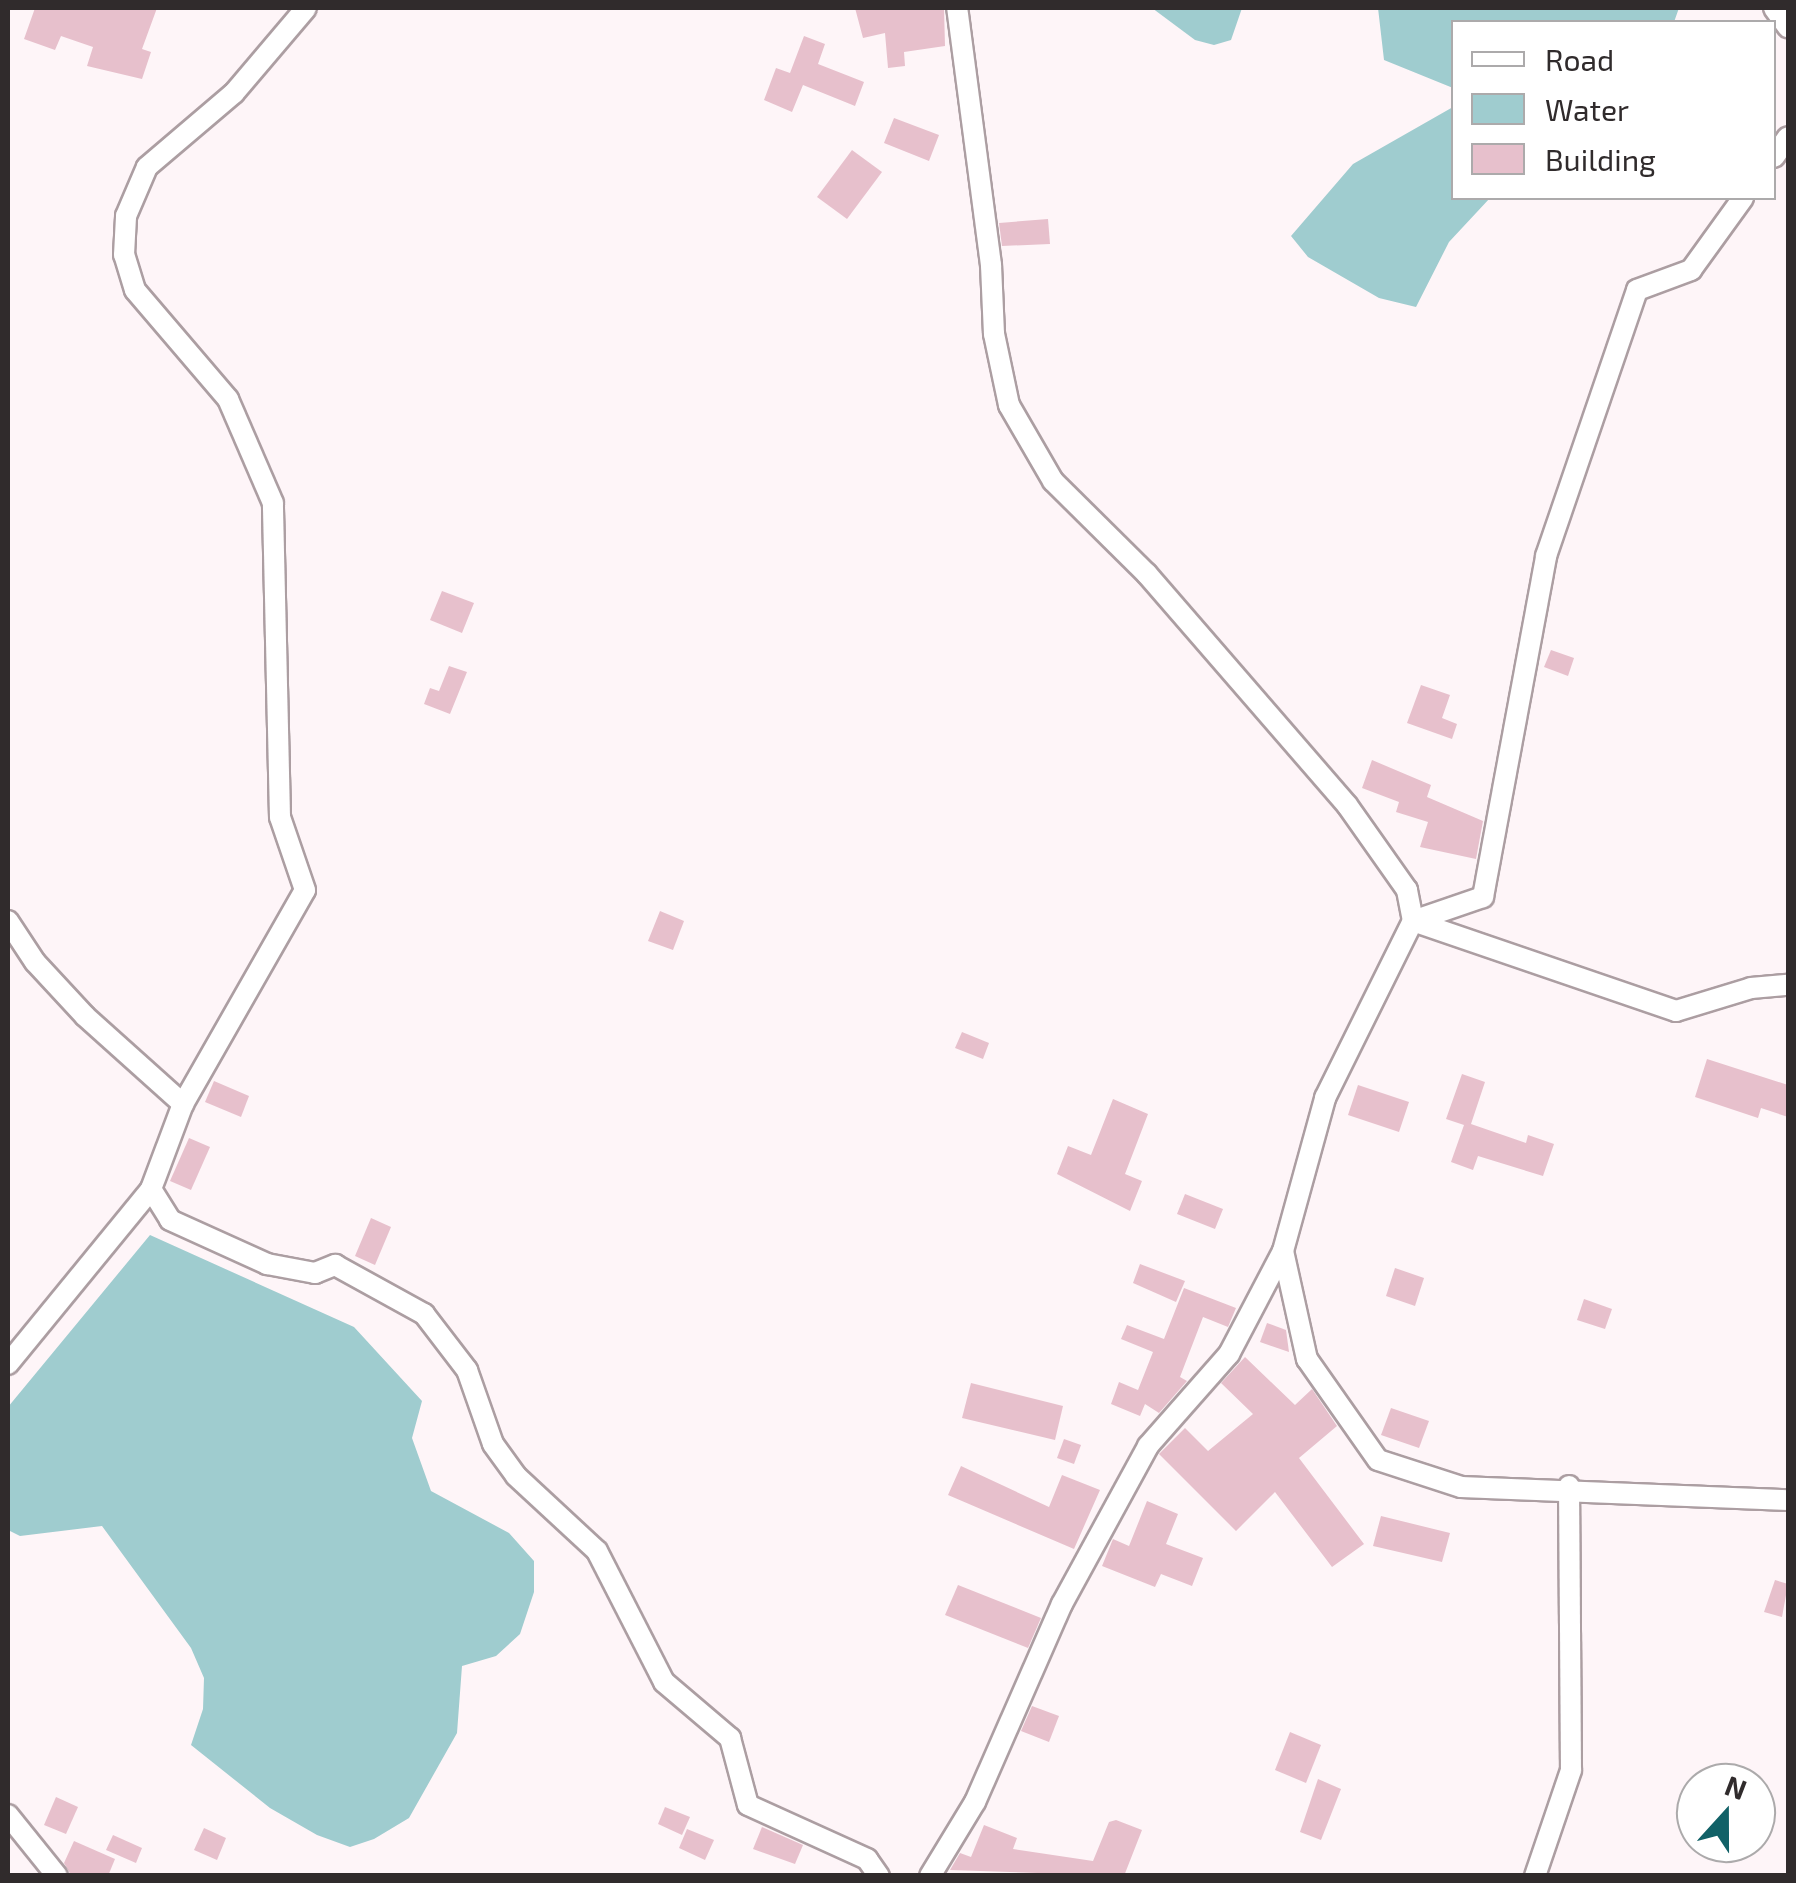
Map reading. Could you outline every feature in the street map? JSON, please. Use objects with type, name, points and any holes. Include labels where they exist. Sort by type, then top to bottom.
[{"type":"street","points":[[8,1364],[151,1190],[184,1104],[305,890],[280,816],[273,504],[228,399],[135,290],[124,256],[126,216],[147,167],[234,93],[306,8]]},
{"type":"street","points":[[930,1876],[975,1802],[1062,1604],[1148,1446],[1229,1354],[1283,1251],[1325,1098],[1413,921],[1407,890],[1347,806],[1147,574],[1054,481],[1008,405],[994,334],[992,265],[957,8]]},
{"type":"street","points":[[1774,8],[1788,27]]},
{"type":"street","points":[[1413,921],[1483,898],[1546,556],[1637,290],[1691,270],[1742,200]]},
{"type":"street","points":[[8,921],[34,962],[85,1016],[184,1104]]},
{"type":"street","points":[[1413,921],[1676,1011],[1751,988],[1788,985]]},
{"type":"street","points":[[151,1190],[170,1220],[267,1264],[315,1273],[335,1266],[424,1314],[467,1370],[493,1444],[516,1476],[598,1551],[664,1682],[730,1738],[748,1805],[867,1859],[879,1876]]},
{"type":"street","points":[[1283,1251],[1307,1359],[1378,1460],[1461,1487],[1569,1486],[1788,1500]]},
{"type":"street","points":[[1535,1876],[1572,1770],[1569,1486]]},
{"type":"street","points":[[8,1814],[58,1876]]},
{"type":"water","points":[[1152,8],[1242,8],[1231,40],[1214,45],[1195,40]]},
{"type":"water","points":[[1378,8],[1679,8],[1675,20],[1451,20],[1451,87],[1384,60]]},
{"type":"water","points":[[1451,108],[1451,200],[1488,200],[1449,242],[1416,307],[1379,298],[1308,257],[1291,236],[1353,164]]},
{"type":"water","points":[[150,1235],[354,1327],[422,1401],[412,1438],[431,1491],[509,1533],[534,1561],[534,1592],[520,1634],[496,1656],[462,1666],[457,1733],[409,1818],[374,1839],[350,1847],[317,1835],[270,1808],[191,1745],[203,1709],[204,1678],[191,1648],[102,1526],[20,1536],[8,1530],[8,1407]]},
{"type":"building","points":[[35,8],[157,8],[142,49],[151,52],[142,79],[87,66],[93,47],[61,36],[55,50],[24,39]]},
{"type":"building","points":[[855,8],[944,8],[945,46],[904,52],[905,66],[888,68],[885,33],[863,38]]},
{"type":"building","points":[[804,36],[825,44],[818,64],[864,82],[855,106],[803,85],[792,112],[764,100],[776,68],[790,73]]},
{"type":"building","points":[[894,118],[939,135],[929,161],[884,143]]},
{"type":"building","points":[[852,150],[882,172],[847,219],[817,197]]},
{"type":"building","points":[[1048,219],[1050,244],[1002,246],[999,223]]},
{"type":"building","points":[[442,591],[474,603],[462,633],[430,620]]},
{"type":"building","points":[[1551,650],[1574,658],[1568,676],[1544,667]]},
{"type":"building","points":[[449,666],[467,672],[450,714],[424,704],[430,688],[439,691]]},
{"type":"building","points":[[1421,685],[1450,695],[1442,718],[1457,724],[1452,739],[1407,723]]},
{"type":"building","points":[[1372,760],[1431,785],[1427,797],[1483,821],[1476,859],[1420,847],[1428,822],[1396,812],[1399,802],[1362,788]]},
{"type":"building","points":[[660,911],[684,921],[673,950],[648,941]]},
{"type":"building","points":[[962,1032],[989,1043],[983,1059],[955,1048]]},
{"type":"building","points":[[1707,1059],[1788,1085],[1788,1117],[1761,1108],[1758,1118],[1695,1097]]},
{"type":"building","points":[[1462,1074],[1485,1082],[1471,1124],[1526,1143],[1528,1135],[1554,1144],[1543,1176],[1478,1156],[1473,1170],[1451,1162],[1464,1125],[1446,1119]]},
{"type":"building","points":[[214,1081],[249,1096],[241,1117],[205,1102]]},
{"type":"building","points":[[1358,1085],[1409,1102],[1399,1132],[1348,1115]]},
{"type":"building","points":[[1113,1099],[1148,1114],[1125,1174],[1142,1181],[1130,1211],[1057,1174],[1068,1146],[1091,1155]]},
{"type":"building","points":[[189,1138],[210,1147],[191,1190],[170,1181]]},
{"type":"building","points":[[1185,1194],[1223,1209],[1215,1229],[1177,1214]]},
{"type":"building","points":[[371,1218],[391,1227],[375,1265],[355,1256]]},
{"type":"building","points":[[1140,1264],[1185,1281],[1176,1302],[1133,1283]]},
{"type":"building","points":[[1395,1268],[1424,1278],[1415,1306],[1386,1296]]},
{"type":"building","points":[[1184,1288],[1236,1308],[1228,1327],[1203,1317],[1180,1377],[1187,1381],[1159,1413],[1145,1404],[1140,1416],[1111,1404],[1119,1382],[1138,1390],[1153,1352],[1121,1339],[1127,1325],[1164,1339]]},
{"type":"building","points":[[1584,1299],[1612,1309],[1605,1329],[1577,1320]]},
{"type":"building","points":[[1267,1323],[1286,1330],[1289,1352],[1260,1342]]},
{"type":"building","points":[[1245,1357],[1295,1405],[1312,1389],[1337,1426],[1299,1458],[1364,1544],[1332,1567],[1275,1492],[1236,1531],[1159,1454],[1185,1428],[1208,1451],[1253,1414],[1221,1383]]},
{"type":"building","points":[[971,1383],[1063,1406],[1055,1440],[962,1418]]},
{"type":"building","points":[[1391,1408],[1429,1421],[1419,1448],[1381,1435]]},
{"type":"building","points":[[1064,1439],[1081,1445],[1074,1464],[1057,1458]]},
{"type":"building","points":[[961,1466],[1049,1507],[1062,1475],[1100,1490],[1074,1549],[948,1495]]},
{"type":"building","points":[[1147,1501],[1178,1514],[1166,1544],[1203,1558],[1192,1586],[1161,1574],[1155,1587],[1102,1566],[1113,1539],[1129,1546]]},
{"type":"building","points":[[1381,1516],[1450,1533],[1442,1562],[1373,1546]]},
{"type":"building","points":[[1775,1580],[1788,1584],[1782,1617],[1764,1612]]},
{"type":"building","points":[[958,1585],[1041,1618],[1028,1648],[945,1615]]},
{"type":"building","points":[[1032,1706],[1059,1716],[1049,1742],[1021,1731]]},
{"type":"building","points":[[1290,1732],[1321,1745],[1306,1783],[1275,1770]]},
{"type":"building","points":[[1318,1779],[1341,1789],[1321,1840],[1300,1832]]},
{"type":"building","points":[[56,1797],[78,1807],[66,1834],[44,1825]]},
{"type":"building","points":[[665,1807],[690,1817],[682,1835],[658,1824]]},
{"type":"building","points":[[1116,1820],[1142,1830],[1124,1876],[950,1870],[960,1853],[971,1857],[984,1825],[1017,1838],[1013,1849],[1093,1861],[1109,1822]]},
{"type":"building","points":[[762,1827],[803,1845],[795,1864],[753,1849]]},
{"type":"building","points":[[204,1828],[226,1838],[217,1860],[194,1850]]},
{"type":"building","points":[[687,1829],[714,1840],[705,1860],[679,1848]]},
{"type":"building","points":[[113,1835],[142,1848],[136,1863],[106,1850]]},
{"type":"building","points":[[74,1841],[115,1859],[108,1876],[71,1875],[64,1863]]}]
